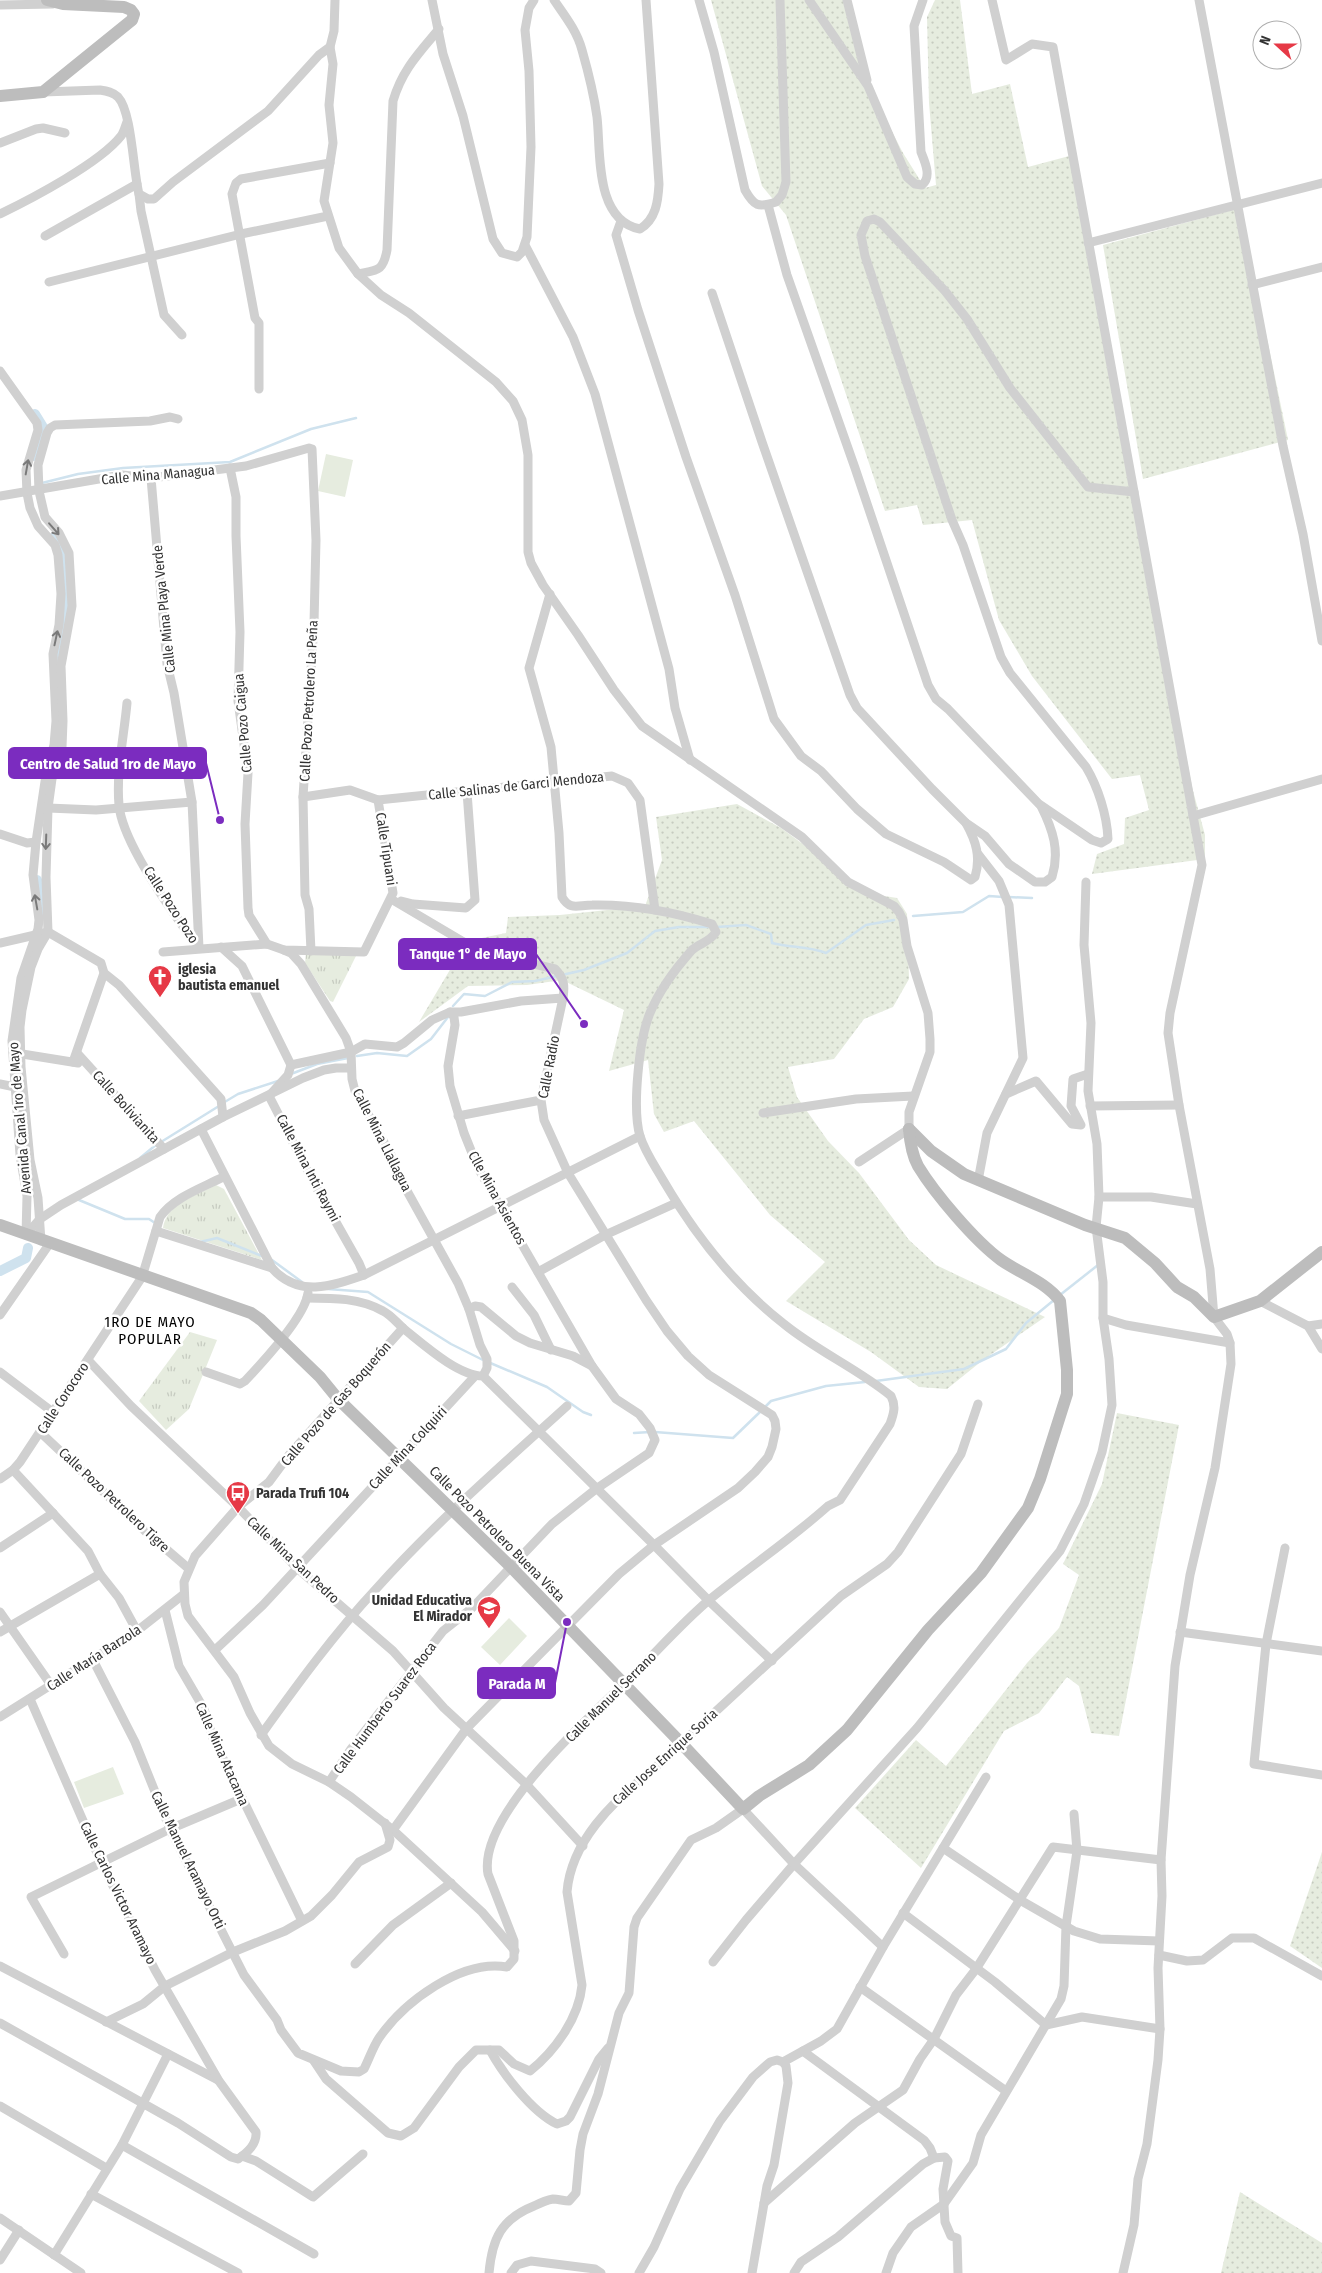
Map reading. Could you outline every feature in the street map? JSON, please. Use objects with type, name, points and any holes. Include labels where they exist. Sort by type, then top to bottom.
[{"type":"street","points":[[47,0],[63,4]]},
{"type":"street","points":[[335,0],[334,31],[330,47],[332,64],[329,105],[333,143],[324,201],[339,248],[358,274],[381,295],[409,313],[496,382],[513,402],[522,420],[528,455],[528,552],[531,563],[600,670],[636,719],[650,732],[802,836],[848,882],[894,906],[899,912],[903,920],[907,946],[928,1012],[930,1039],[930,1052],[913,1096],[909,1112],[909,1129],[913,1153],[918,1165],[960,1220],[995,1255],[1043,1285],[1060,1301],[1067,1394],[1050,1452],[1028,1508],[981,1573],[928,1630],[832,1746],[809,1765],[759,1796],[716,1828],[691,1840],[637,1918],[634,1927],[629,1992],[619,2013],[598,2094],[587,2120],[580,2150],[576,2193],[569,2201],[554,2199],[546,2201],[517,2214],[506,2222],[493,2248],[489,2273]]},
{"type":"street","points":[[432,0],[443,54],[462,116],[493,239],[497,248],[508,256],[517,257],[525,245],[531,147],[529,71],[525,30],[529,8],[534,0]]},
{"type":"street","points":[[554,0],[573,28],[582,48],[597,116],[603,185],[610,204],[621,221],[632,227],[640,228],[649,223],[658,200],[659,184],[646,0]]},
{"type":"street","points":[[699,0],[714,52],[745,190],[751,202],[759,206],[776,202],[782,195],[786,182],[780,0]]},
{"type":"street","points":[[809,0],[868,86]]},
{"type":"street","points":[[847,0],[868,86],[907,177],[915,184],[922,185],[926,182],[927,171],[921,152],[914,26],[922,0]]},
{"type":"street","points":[[992,0],[1006,60],[1032,44],[1053,47],[1202,865],[1170,1013],[1168,1033],[1179,1105],[1210,1269],[1214,1317]]},
{"type":"street","points":[[1199,0],[1283,446],[1303,534],[1322,641]]},
{"type":"street","points":[[0,5],[63,4],[124,7],[131,10],[134,14],[132,20],[43,92]]},
{"type":"street","points":[[358,274],[379,269],[385,263],[388,250],[393,101],[405,70],[439,29]]},
{"type":"street","points":[[139,194],[148,199],[154,199],[173,182],[268,111],[319,54],[330,47]]},
{"type":"street","points":[[0,96],[43,92],[110,91],[117,96],[127,121],[141,211],[164,315],[182,335]]},
{"type":"street","points":[[0,214],[26,202],[99,155],[122,134],[127,121]]},
{"type":"street","points":[[0,143],[43,128],[65,134]]},
{"type":"street","points":[[259,389],[259,323],[255,318],[241,234],[232,194],[236,183],[241,179],[330,163]]},
{"type":"street","points":[[1088,243],[1322,183]]},
{"type":"street","points":[[45,236],[137,184]]},
{"type":"street","points":[[768,205],[787,275],[852,459],[928,685],[936,699],[948,708],[1039,804],[1092,840],[1101,843],[1108,839],[1108,829],[1090,773],[1010,674],[1001,657],[963,544],[952,520],[865,256],[861,235],[867,222],[874,220],[880,222],[945,292],[967,319],[1010,388],[1088,487],[1134,492]]},
{"type":"street","points":[[49,282],[241,234],[328,216]]},
{"type":"street","points":[[621,221],[616,235],[638,310],[686,457],[735,596],[774,719],[792,747],[821,771],[857,809],[886,834],[944,862],[971,880],[976,877],[978,870],[978,854],[976,841],[966,823]]},
{"type":"street","points":[[525,245],[573,337],[595,394],[669,669],[675,708],[690,760]]},
{"type":"street","points":[[1252,284],[1322,267]]},
{"type":"street","points":[[712,293],[850,695],[857,708],[966,823],[985,836],[1009,864],[1035,882],[1045,882],[1052,877],[1056,852],[1054,838],[1039,804]]},
{"type":"street","name":"Avenida Canal 1ro de Mayo","points":[[1,374],[37,423],[38,430],[26,470],[27,493],[30,508],[38,526],[54,545],[58,556],[62,594],[59,625],[53,654],[56,721],[54,746],[46,775],[36,842],[34,889],[39,920],[37,934],[21,978],[13,1022],[30,1160],[46,1242]]},
{"type":"street","name":"Avenida Canal 1ro de Mayo","points":[[26,1235],[27,1196],[20,1155],[15,1087],[16,1053],[27,984],[38,949],[48,932],[46,877],[48,808],[52,779],[62,748],[61,666],[72,606],[69,553],[59,533],[45,517],[39,491],[38,465],[47,433],[55,425],[150,421],[170,417],[178,419]]},
{"type":"street","name":"Calle Mina Managua","points":[[0,496],[122,476],[151,478],[246,466],[310,448],[313,451]]},
{"type":"street","name":"Calle Pozo Petrolero La Peña","points":[[311,951],[309,909],[305,895],[304,797],[316,581],[313,451]]},
{"type":"street","name":"Calle Pozo Caigua","points":[[230,468],[236,497],[240,632],[238,701],[248,773],[245,824],[248,908],[250,916],[267,944]]},
{"type":"street","name":"Calle Mina Playa Verde","points":[[151,478],[167,664],[174,693],[192,802],[198,948]]},
{"type":"street","points":[[538,1272],[605,1235],[676,1203],[646,1151],[640,1136],[637,1096],[643,1032],[660,994],[694,949],[711,939],[716,932],[712,924],[680,914],[592,905],[571,907],[566,904],[562,897],[559,823],[551,747],[528,668],[550,594]]},
{"type":"street","name":"Calle Pozo Pozo","points":[[127,703],[119,777],[119,807],[126,832],[182,926],[198,948],[267,944],[284,950],[364,952],[390,899]]},
{"type":"street","name":"Calle Salinas de Garci Mendoza","points":[[304,797],[350,790],[378,800],[612,776],[628,783],[640,800],[655,910]]},
{"type":"street","points":[[1193,816],[1322,779]]},
{"type":"street","points":[[390,899],[413,904],[466,908],[475,900],[467,792]]},
{"type":"street","name":"Calle Tipuani","points":[[378,800],[392,886],[390,899]]},
{"type":"street","points":[[48,808],[80,810],[192,802]]},
{"type":"street","points":[[0,834],[26,844],[36,842]]},
{"type":"street","points":[[978,854],[999,881],[1009,906],[1023,1058],[987,1133],[978,1181]]},
{"type":"street","points":[[713,1962],[794,1864],[917,1728],[1060,1551],[1084,1504],[1102,1452],[1112,1405],[1103,1318],[1103,1282],[1096,1227],[1099,1197],[1097,1144],[1088,1090],[1091,1023],[1084,945],[1086,882]]},
{"type":"street","name":"Calle Radio","points":[[390,899],[479,951],[555,969],[562,976],[565,986],[563,998],[541,1100],[544,1120],[568,1173],[605,1235],[667,1330],[688,1356],[710,1375],[763,1408],[775,1421],[772,1446],[768,1457],[755,1472],[738,1488],[654,1545]]},
{"type":"street","points":[[0,943],[48,932],[101,963],[104,973],[119,985],[222,1099],[223,1117]]},
{"type":"street","points":[[221,947],[242,966],[291,1065],[288,1075],[270,1096]]},
{"type":"street","points":[[163,952],[198,948]]},
{"type":"street","name":"Calle Mina Llallagua","points":[[284,950],[291,953],[301,964],[342,1029],[351,1052],[351,1068],[355,1091],[469,1309],[480,1345],[487,1359],[487,1368],[479,1376]]},
{"type":"street","points":[[73,1062],[104,973]]},
{"type":"street","points":[[291,1065],[351,1052],[365,1044],[397,1047],[432,1020],[450,1012],[461,1012],[521,1000],[563,998]]},
{"type":"street","name":"Clle Mina Asientos","points":[[450,1012],[454,1017],[455,1025],[448,1074],[458,1116],[469,1148],[499,1206],[592,1366]]},
{"type":"street","name":"Calle Bolivianita","points":[[77,1052],[164,1149]]},
{"type":"street","name":"Calle Bolivianita","points":[[16,1053],[88,1065]]},
{"type":"street","points":[[26,1235],[40,1219],[61,1205],[223,1117],[324,1070],[351,1068]]},
{"type":"street","points":[[1006,1094],[1036,1081],[1072,1124],[1081,1125],[1071,1106],[1073,1079],[1088,1074]]},
{"type":"street","points":[[0,1084],[15,1087]]},
{"type":"street","name":"Calle Mina Inti Raymi","points":[[270,1096],[315,1185],[359,1262],[364,1275]]},
{"type":"street","points":[[763,1112],[856,1099],[913,1096]]},
{"type":"street","points":[[458,1116],[541,1100]]},
{"type":"street","points":[[1090,1106],[1179,1105]]},
{"type":"street","points":[[200,1129],[272,1268],[287,1282],[309,1287],[333,1286],[364,1275],[640,1136]]},
{"type":"street","points":[[909,1129],[931,1152],[978,1181],[1085,1225],[1125,1238],[1156,1263],[1177,1287],[1194,1297],[1214,1317],[1230,1343],[1231,1364],[1215,1468],[1190,1575],[1180,1632],[1174,1685],[1161,1860],[1162,1896],[1158,1991],[1160,2029],[1147,2144],[1138,2179],[1134,2225],[1123,2273]]},
{"type":"street","points":[[858,1162],[909,1129]]},
{"type":"street","name":"Calle Corocoro","points":[[0,1479],[13,1470],[54,1413],[142,1276],[160,1217],[165,1209],[224,1177]]},
{"type":"street","points":[[1099,1197],[1151,1197],[1198,1204]]},
{"type":"street","name":"Calle Manuel Serrano","points":[[516,1952],[510,1928],[491,1881],[487,1865],[488,1854],[498,1827],[526,1784],[708,1601],[828,1506],[840,1500],[890,1424],[895,1411],[895,1403],[891,1396],[783,1324],[722,1266],[700,1239],[676,1203]]},
{"type":"street","name":"Calle Pozo Petrolero Buena Vista","points":[[0,1225],[251,1313],[261,1320],[320,1377],[338,1399],[400,1457],[510,1566],[681,1743],[794,1864],[883,1947]]},
{"type":"street","points":[[156,1231],[272,1268]]},
{"type":"street","points":[[0,1315],[46,1242]]},
{"type":"street","points":[[1214,1317],[1260,1302],[1322,1252]]},
{"type":"street","points":[[206,1372],[240,1384],[277,1347],[307,1298],[309,1287]]},
{"type":"street","points":[[512,1287],[534,1315],[550,1350]]},
{"type":"street","points":[[307,1298],[346,1299],[364,1303],[385,1312],[455,1366],[479,1376],[539,1432],[708,1601],[772,1661]]},
{"type":"street","points":[[1260,1302],[1308,1326],[1322,1349]]},
{"type":"street","points":[[469,1309],[475,1306],[481,1307],[516,1336],[550,1350],[573,1356],[592,1366]]},
{"type":"street","points":[[1103,1318],[1126,1325],[1230,1343]]},
{"type":"street","points":[[1308,1326],[1322,1324]]},
{"type":"street","name":"Calle Pozo de Gas Boquerón","points":[[188,1568],[195,1556],[238,1507],[269,1482],[290,1454],[313,1430],[338,1399],[404,1328]]},
{"type":"street","name":"Calle Mina San Pedro","points":[[88,1360],[156,1430],[238,1507],[297,1568],[387,1645],[444,1708],[526,1784],[583,1846]]},
{"type":"street","name":"Calle Humberto Suarez Roca","points":[[329,1782],[350,1749],[443,1632],[472,1608],[552,1524],[596,1489],[649,1452],[655,1440],[654,1434],[639,1414],[616,1399],[592,1366]]},
{"type":"street","points":[[0,1372],[54,1413]]},
{"type":"street","name":"Calle Mina Colquiri","points":[[215,1650],[263,1605],[400,1457],[479,1376]]},
{"type":"street","name":"Calle Jose Enrique Soria","points":[[490,2050],[499,2050],[514,2064],[530,2071],[542,2061],[568,2026],[581,1994],[582,1985],[567,1892],[568,1877],[583,1846],[611,1805],[772,1661],[841,1596],[887,1564],[898,1552],[961,1454],[978,1404]]},
{"type":"street","points":[[261,1735],[352,1616],[413,1550],[567,1406]]},
{"type":"street","name":"Calle Pozo Petrolero Tigre","points":[[40,1432],[145,1531],[188,1568]]},
{"type":"street","points":[[13,1470],[88,1551],[100,1574],[119,1598],[136,1631]]},
{"type":"street","points":[[0,1548],[53,1513]]},
{"type":"street","points":[[393,1830],[467,1728],[619,1574],[654,1545]]},
{"type":"street","points":[[1285,1548],[1266,1644],[1254,1764],[1322,1775]]},
{"type":"street","points":[[188,1568],[184,1594],[188,1616],[234,1677],[261,1735],[277,1753],[292,1764],[329,1782],[393,1830],[482,1912],[516,1952],[514,1959],[507,1967],[492,1965],[477,1967],[431,1988],[414,2002],[378,2039],[364,2069],[359,2072],[341,2071],[314,2060]]},
{"type":"street","points":[[0,1632],[100,1574]]},
{"type":"street","name":"Calle María Barzola","points":[[0,1718],[136,1631],[184,1594]]},
{"type":"street","name":"Calle Mina Atacama","points":[[165,1610],[173,1651],[179,1666],[204,1709],[209,1728],[241,1799],[302,1922]]},
{"type":"street","points":[[0,1612],[51,1685]]},
{"type":"street","points":[[1180,1632],[1322,1651]]},
{"type":"street","name":"Calle Manuel Aramayo Orti","points":[[92,1658],[135,1742],[170,1829],[244,1974],[298,2053],[314,2060]]},
{"type":"street","name":"Calle Carlos Victor Aramayo","points":[[30,1699],[101,1862],[155,1970],[166,1986],[218,2080],[256,2132],[254,2143],[242,2156]]},
{"type":"street","points":[[639,2273],[654,2246],[680,2189],[720,2121],[753,2077],[770,2062],[776,2060],[783,2062],[821,2042],[836,2029],[903,1913],[986,1777]]},
{"type":"street","points":[[64,1954],[31,1897],[170,1829],[241,1799]]},
{"type":"street","points":[[886,2273],[893,2253],[910,2227],[944,2204],[973,2163],[981,2135],[1061,1999],[1066,1926],[1077,1851],[1074,1814]]},
{"type":"street","points":[[106,2022],[143,2004],[166,1986],[233,1952],[285,1931],[311,1916],[332,1895],[358,1862],[388,1847],[390,1840],[384,1824]]},
{"type":"street","points":[[764,2203],[855,2122],[903,2090],[934,2039],[956,1995],[976,1969],[1053,1847],[1161,1860]]},
{"type":"street","points":[[944,1848],[1020,1900],[1087,1936],[1100,1939],[1160,1940]]},
{"type":"street","points":[[355,1964],[393,1925],[451,1882]]},
{"type":"street","points":[[903,1913],[1046,2024],[1082,2017],[1160,2029]]},
{"type":"street","points":[[1159,1955],[1187,1962],[1204,1960],[1232,1938],[1254,1938],[1322,1976]]},
{"type":"street","points":[[0,1966],[218,2080]]},
{"type":"street","points":[[860,1987],[1006,2091]]},
{"type":"street","points":[[0,2024],[143,2103],[231,2158],[238,2159],[242,2156],[256,2161],[312,2197],[363,2154]]},
{"type":"street","points":[[314,2060],[326,2080],[388,2133],[401,2136],[414,2128],[459,2067],[476,2050],[490,2050],[510,2082],[537,2109],[557,2124],[566,2121],[570,2117],[600,2059],[610,2046]]},
{"type":"street","points":[[803,2051],[924,2140],[934,2158]]},
{"type":"street","points":[[54,2255],[106,2168],[122,2145],[168,2054]]},
{"type":"street","points":[[752,2273],[764,2203],[774,2165],[788,2083],[788,2073],[783,2062]]},
{"type":"street","points":[[0,2106],[106,2168]]},
{"type":"street","points":[[122,2145],[314,2254]]},
{"type":"street","points":[[794,2273],[801,2262],[838,2238],[923,2164],[934,2158],[945,2157],[948,2161],[943,2189],[944,2204],[947,2230],[951,2236],[957,2238],[958,2273]]},
{"type":"street","points":[[91,2194],[238,2273]]},
{"type":"street","points":[[0,2218],[79,2273]]},
{"type":"street","points":[[0,2260],[19,2230]]},
{"type":"street","points":[[511,2273],[517,2265],[531,2262],[594,2269],[601,2273]]},
{"type":"green space","points":[[711,0],[846,0],[865,79],[903,153],[925,188],[936,185],[929,103],[927,17],[935,0],[960,0],[972,94],[1010,84],[1028,167],[1073,155],[1192,787],[1205,835],[1205,859],[1092,874],[1097,854],[1124,844],[1125,818],[1149,810],[1140,775],[1112,779],[1032,676],[999,620],[972,520],[923,525],[917,505],[885,511],[786,215],[762,186]]},
{"type":"green space","points":[[1240,208],[1288,440],[1143,479],[1103,245]]},
{"type":"green space","points":[[326,454],[353,460],[345,497],[318,491]]},
{"type":"green space","points":[[737,804],[781,828],[830,864],[860,892],[897,898],[907,914],[909,979],[893,1007],[864,1019],[834,1059],[788,1067],[797,1097],[828,1141],[859,1173],[909,1240],[936,1265],[1045,1317],[983,1360],[947,1389],[919,1387],[871,1352],[786,1301],[825,1262],[770,1215],[694,1121],[664,1132],[654,1114],[648,1060],[609,1071],[624,1010],[562,980],[527,985],[468,986],[419,1022],[467,941],[506,933],[508,917],[560,915],[645,906],[662,860],[656,817]]},
{"type":"green space","points":[[306,953],[357,954],[333,1002],[330,1001],[305,963]]},
{"type":"green space","points":[[216,1185],[224,1189],[262,1260],[163,1228],[165,1220],[176,1206]]},
{"type":"green space","points":[[190,1332],[217,1340],[189,1409],[166,1430],[139,1401]]},
{"type":"green space","points":[[1117,1413],[1179,1425],[1119,1736],[1091,1733],[1079,1686],[1067,1677],[1039,1713],[1004,1731],[921,1868],[855,1808],[916,1740],[946,1766],[1027,1663],[1059,1628],[1079,1575],[1063,1564],[1102,1484]]},
{"type":"green space","points":[[509,1618],[527,1636],[500,1665],[481,1647]]},
{"type":"green space","points":[[113,1767],[124,1794],[84,1808],[74,1782]]},
{"type":"green space","points":[[1322,1852],[1322,1968],[1290,1946]]},
{"type":"green space","points":[[1240,2192],[1322,2243],[1322,2273],[1221,2273]]},
{"type":"waterway","points":[[33,456],[43,427],[35,414]]},
{"type":"waterway","points":[[42,483],[78,474],[123,468],[230,462],[311,429],[356,418]]},
{"type":"waterway","points":[[53,538],[58,545],[64,564],[67,587],[66,616],[57,670]]},
{"type":"waterway","points":[[37,880],[45,914]]},
{"type":"waterway","points":[[913,916],[963,912],[989,896],[1003,897]]},
{"type":"waterway","points":[[1009,897],[1032,898]]},
{"type":"waterway","points":[[717,927],[746,925],[771,934],[772,943],[826,953],[866,925],[894,920]]},
{"type":"waterway","points":[[453,1006],[464,994],[485,996],[512,982],[535,981],[584,970],[627,953],[655,931],[679,927],[709,927]]},
{"type":"waterway","points":[[357,1056],[377,1053],[407,1056],[431,1039],[448,1017]]},
{"type":"waterway","points":[[291,1074],[317,1064],[348,1058]]},
{"type":"waterway","points":[[223,1103],[238,1094],[278,1081]]},
{"type":"waterway","points":[[161,1142],[219,1106]]},
{"type":"waterway","points":[[140,1158],[157,1144]]},
{"type":"waterway","points":[[79,1200],[125,1219],[149,1219],[155,1223]]},
{"type":"waterway","points":[[200,1242],[217,1238],[262,1256]]},
{"type":"waterway","points":[[0,1271],[26,1258],[28,1248]]},
{"type":"waterway","points":[[272,1260],[302,1282]]},
{"type":"waterway","points":[[1060,1295],[1098,1265]]},
{"type":"waterway","points":[[328,1289],[368,1292],[451,1344],[483,1360]]},
{"type":"waterway","points":[[876,1381],[964,1369],[1006,1349],[1026,1323],[1054,1300]]},
{"type":"waterway","points":[[488,1362],[547,1387],[583,1412],[591,1415]]},
{"type":"waterway","points":[[765,1407],[771,1401],[826,1386],[865,1382]]},
{"type":"waterway","points":[[655,1432],[733,1438],[761,1411]]},
{"type":"waterway","points":[[634,1433],[650,1432]]},
{"type":"place","name":"Centro de Salud 1ro de Mayo","points":[[220,820]]},
{"type":"place","name":"iglesia bautista emanuel","points":[[160,998]]},
{"type":"place","name":"Tanque 1° de Mayo","points":[[584,1024]]},
{"type":"place","name":"Parada Trufi 104","points":[[238,1514]]},
{"type":"place","name":"Parada M","points":[[567,1622]]},
{"type":"place","name":"Unidad Educativa El Mirador","points":[[489,1629]]},
{"type":"district","name":"1RO DE MAYO POPULAR","points":[[150,1330]]}]
